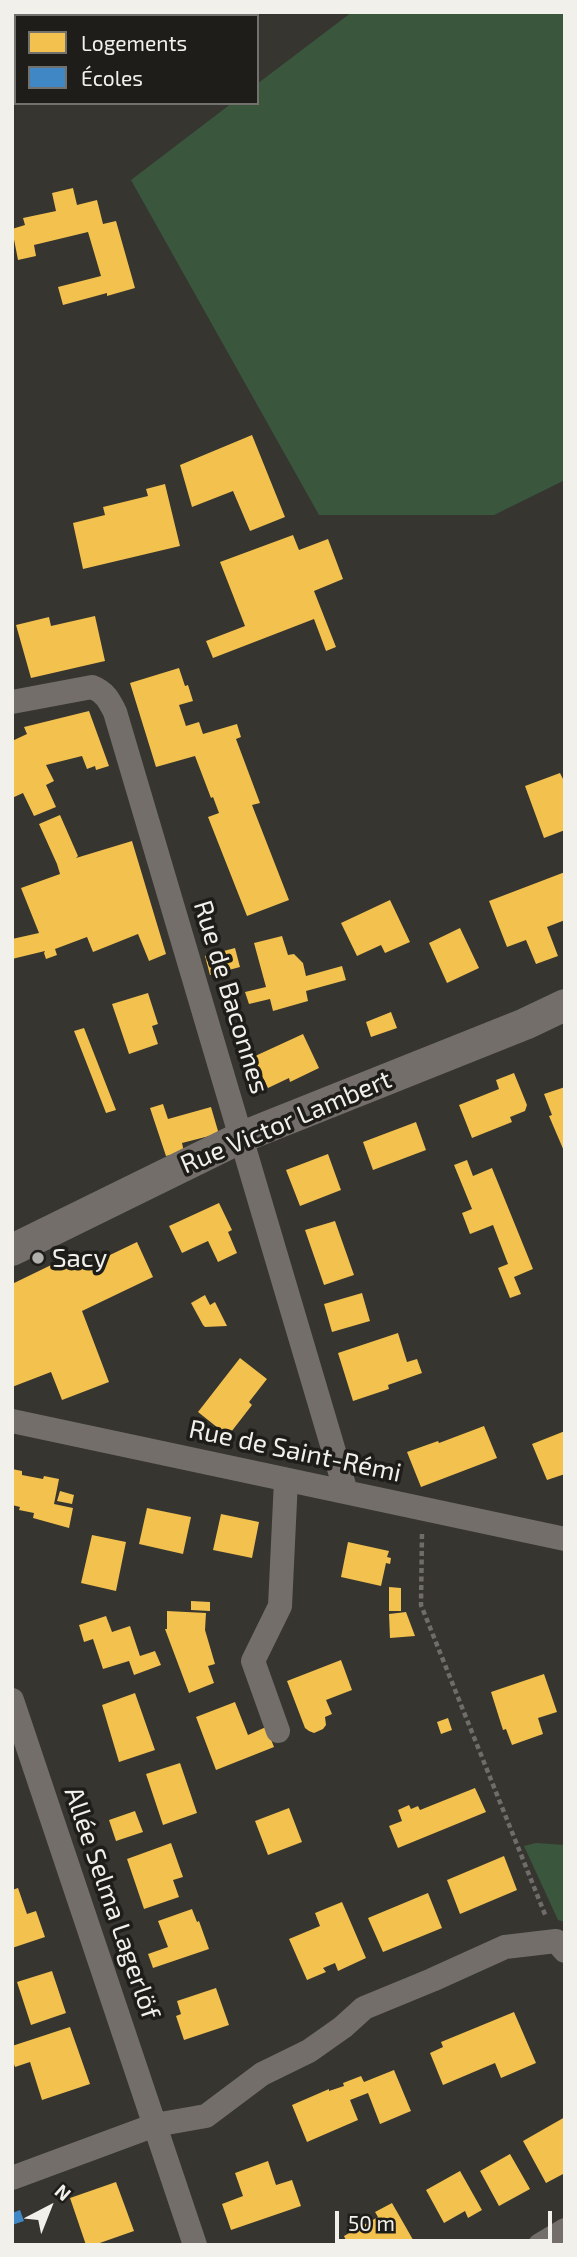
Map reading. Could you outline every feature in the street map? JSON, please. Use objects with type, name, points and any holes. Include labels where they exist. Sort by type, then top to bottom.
[{"type":"street","name":"Rue de Baconnes","points":[[12,702],[92,687],[101,690],[115,712],[346,1492]]},
{"type":"street","name":"Rue Victor Lambert","points":[[12,1250],[242,1137],[525,1024],[565,1005]]},
{"type":"street","name":"Rue de Saint-Rémi","points":[[12,1421],[565,1539]]},
{"type":"street","points":[[278,1731],[253,1661],[280,1606],[286,1479]]},
{"type":"street","name":"Allée Selma Lagerlöf","points":[[12,1700],[195,2245]]},
{"type":"street","points":[[12,2178],[155,2125],[205,2116],[262,2074],[309,2051],[364,2008],[506,1947],[560,1946]]},
{"type":"street","points":[[540,2245],[565,2230]]},
{"type":"path","points":[[423,1508],[421,1605],[560,1946]]},
{"type":"green space","points":[[352,12],[565,12],[565,480],[494,515],[319,515],[131,180],[229,105],[259,105],[259,82]]},
{"type":"green space","points":[[536,1843],[565,1845],[565,1922],[558,1920],[524,1846]]},
{"type":"building: Logements","points":[[73,188],[77,205],[97,200],[103,224],[116,221],[135,288],[63,305],[58,287],[101,276],[88,232],[34,245],[36,256],[18,260],[12,229],[25,225],[23,218],[56,211],[52,193]]},
{"type":"building: Logements","points":[[252,435],[285,517],[250,531],[233,491],[192,507],[180,465]]},
{"type":"building: Logements","points":[[165,484],[180,546],[83,569],[73,523],[105,515],[103,507],[148,496],[146,489]]},
{"type":"building: Logements","points":[[293,535],[299,550],[328,539],[343,579],[314,591],[336,647],[326,651],[314,619],[213,658],[206,641],[245,626],[220,562]]},
{"type":"building: Logements","points":[[95,616],[105,661],[31,678],[16,625],[49,617],[51,626]]},
{"type":"building: Logements","points":[[179,668],[193,701],[179,705],[186,726],[199,722],[203,734],[237,724],[241,737],[236,739],[260,803],[252,805],[289,900],[247,916],[208,817],[219,813],[195,756],[156,767],[130,683]]},
{"type":"building: Logements","points":[[89,711],[109,766],[96,770],[95,766],[87,769],[82,756],[46,765],[54,781],[46,785],[56,807],[34,816],[23,793],[12,798],[12,741],[27,734],[24,727]]},
{"type":"building: Logements","points":[[560,773],[563,779],[565,778],[565,830],[544,838],[525,786]]},
{"type":"building: Logements","points":[[60,815],[78,856],[76,858],[132,841],[166,954],[149,961],[138,934],[93,952],[87,937],[55,949],[57,955],[46,959],[45,951],[12,959],[12,939],[39,933],[21,888],[60,874],[39,824]]},
{"type":"building: Logements","points":[[565,872],[565,920],[547,927],[558,956],[536,964],[526,940],[507,947],[489,901]]},
{"type":"building: Logements","points":[[390,900],[410,942],[385,953],[381,945],[357,956],[341,923]]},
{"type":"building: Logements","points":[[460,928],[479,968],[447,983],[429,943]]},
{"type":"building: Logements","points":[[282,936],[288,955],[294,954],[303,963],[306,976],[342,966],[346,980],[306,991],[308,1001],[273,1011],[270,999],[249,1004],[245,992],[266,987],[254,943]]},
{"type":"building: Logements","points":[[235,948],[240,967],[210,975],[205,956]]},
{"type":"building: Logements","points":[[148,993],[158,1024],[152,1026],[158,1044],[129,1054],[112,1004]]},
{"type":"building: Logements","points":[[391,1012],[397,1028],[371,1037],[366,1022]]},
{"type":"building: Logements","points":[[84,1028],[116,1110],[106,1113],[74,1031]]},
{"type":"building: Logements","points":[[303,1034],[319,1068],[290,1082],[289,1078],[268,1088],[253,1057]]},
{"type":"building: Logements","points":[[514,1073],[527,1105],[525,1111],[510,1117],[512,1122],[472,1138],[459,1105],[499,1089],[496,1080]]},
{"type":"building: Logements","points":[[565,1087],[564,1151],[549,1116],[552,1115],[544,1094]]},
{"type":"building: Logements","points":[[163,1104],[168,1119],[211,1107],[217,1134],[182,1143],[184,1152],[166,1156],[150,1108]]},
{"type":"building: Logements","points":[[416,1122],[426,1150],[373,1170],[363,1142]]},
{"type":"building: Logements","points":[[328,1154],[341,1190],[300,1206],[286,1170]]},
{"type":"building: Logements","points":[[467,1160],[473,1176],[492,1168],[533,1269],[514,1277],[521,1294],[510,1298],[498,1268],[508,1264],[493,1225],[470,1234],[462,1213],[472,1209],[454,1165]]},
{"type":"building: Logements","points":[[219,1203],[232,1230],[228,1232],[237,1253],[218,1262],[208,1241],[182,1253],[169,1226]]},
{"type":"building: Logements","points":[[335,1221],[354,1275],[324,1285],[305,1230]]},
{"type":"building: Logements","points":[[137,1242],[153,1277],[82,1311],[109,1382],[62,1400],[51,1372],[12,1387],[12,1284],[78,1252],[85,1267]]},
{"type":"building: Logements","points":[[362,1293],[370,1321],[332,1332],[324,1304]]},
{"type":"building: Logements","points":[[205,1295],[210,1305],[215,1302],[227,1326],[203,1325],[191,1303]]},
{"type":"building: Logements","points":[[398,1333],[407,1362],[417,1359],[422,1373],[388,1385],[389,1389],[353,1401],[338,1353]]},
{"type":"building: Logements","points":[[240,1358],[267,1379],[249,1402],[252,1405],[228,1436],[198,1412]]},
{"type":"building: Logements","points":[[484,1426],[497,1458],[421,1487],[407,1452]]},
{"type":"building: Logements","points":[[565,1431],[565,1474],[547,1480],[532,1444]]},
{"type":"building: Logements","points":[[12,1469],[22,1471],[22,1475],[59,1479],[54,1504],[73,1508],[69,1528],[33,1518],[34,1513],[19,1510],[20,1507],[12,1505]]},
{"type":"building: Logements","points":[[60,1491],[74,1495],[72,1504],[57,1501]]},
{"type":"building: Logements","points":[[147,1508],[191,1517],[183,1554],[139,1544]]},
{"type":"building: Logements","points":[[221,1514],[259,1522],[252,1558],[213,1550]]},
{"type":"building: Logements","points":[[92,1535],[126,1542],[116,1591],[81,1583]]},
{"type":"building: Logements","points":[[348,1542],[389,1551],[387,1557],[391,1558],[390,1564],[386,1563],[381,1586],[341,1577]]},
{"type":"building: Logements","points":[[389,1587],[401,1588],[401,1611],[389,1611]]},
{"type":"building: Logements","points":[[191,1601],[210,1602],[210,1611],[191,1610]]},
{"type":"building: Logements","points":[[167,1611],[206,1613],[205,1630],[215,1664],[208,1666],[214,1683],[189,1693],[165,1629]]},
{"type":"building: Logements","points":[[406,1612],[415,1636],[390,1638],[389,1614]]},
{"type":"building: Logements","points":[[106,1616],[112,1632],[130,1626],[140,1656],[155,1651],[161,1665],[134,1675],[129,1661],[103,1669],[93,1639],[84,1642],[79,1625]]},
{"type":"building: Logements","points":[[341,1660],[352,1690],[326,1700],[332,1714],[325,1717],[326,1725],[314,1733],[309,1731],[305,1728],[287,1681]]},
{"type":"building: Logements","points":[[544,1674],[557,1712],[538,1718],[543,1734],[512,1745],[506,1729],[503,1730],[491,1692]]},
{"type":"building: Logements","points":[[135,1693],[155,1750],[119,1762],[102,1705]]},
{"type":"building: Logements","points":[[235,1702],[248,1735],[266,1727],[274,1747],[216,1770],[196,1717]]},
{"type":"building: Logements","points":[[448,1718],[452,1730],[441,1734],[437,1722]]},
{"type":"building: Logements","points":[[180,1763],[197,1813],[163,1825],[146,1774]]},
{"type":"building: Logements","points":[[475,1788],[486,1812],[398,1848],[389,1826],[402,1821],[398,1810],[409,1805],[411,1809],[418,1806],[420,1810]]},
{"type":"building: Logements","points":[[289,1808],[302,1842],[268,1855],[255,1821]]},
{"type":"building: Logements","points":[[135,1811],[143,1832],[116,1841],[109,1820]]},
{"type":"building: Logements","points":[[171,1843],[183,1877],[173,1880],[179,1897],[144,1909],[127,1859]]},
{"type":"building: Logements","points":[[504,1856],[517,1890],[460,1914],[447,1880]]},
{"type":"building: Logements","points":[[18,1888],[27,1914],[36,1911],[45,1937],[12,1948],[12,1890]]},
{"type":"building: Logements","points":[[428,1893],[442,1928],[383,1952],[368,1918]]},
{"type":"building: Logements","points":[[342,1902],[366,1958],[338,1971],[335,1963],[323,1968],[326,1972],[307,1980],[289,1939],[320,1926],[315,1913]]},
{"type":"building: Logements","points":[[192,1909],[209,1949],[153,1968],[148,1954],[168,1947],[158,1921]]},
{"type":"building: Logements","points":[[52,1971],[66,2013],[31,2025],[17,1982]]},
{"type":"building: Logements","points":[[216,1988],[229,2025],[184,2040],[176,2016],[181,2014],[177,2001]]},
{"type":"building: Logements","points":[[514,2012],[536,2063],[501,2078],[495,2063],[443,2085],[430,2053],[443,2047],[441,2042]]},
{"type":"building: Logements","points":[[70,2027],[90,2084],[42,2100],[30,2062],[15,2067],[12,2046]]},
{"type":"building: Logements","points":[[394,2070],[411,2111],[380,2124],[368,2093],[350,2100],[358,2120],[307,2142],[292,2105],[329,2089],[344,2086],[343,2083],[361,2076],[364,2082]]},
{"type":"building: Logements","points":[[565,2117],[565,2173],[546,2183],[523,2141]]},
{"type":"building: Logements","points":[[510,2154],[530,2189],[499,2206],[480,2171]]},
{"type":"building: Logements","points":[[268,2161],[276,2185],[292,2180],[301,2206],[231,2230],[222,2204],[243,2196],[235,2173]]},
{"type":"building: Logements","points":[[460,2171],[482,2210],[468,2218],[465,2211],[444,2223],[426,2190]]},
{"type":"building: Logements","points":[[116,2182],[134,2231],[94,2245],[86,2245],[70,2198]]},
{"type":"building: Logements","points":[[392,2203],[416,2245],[348,2245],[344,2236],[378,2217],[375,2212]]},
{"type":"building: Écoles","points":[[20,2210],[24,2221],[12,2225],[12,2213]]},
{"type":"place","name":"Sacy","points":[[38,1258]]}]
